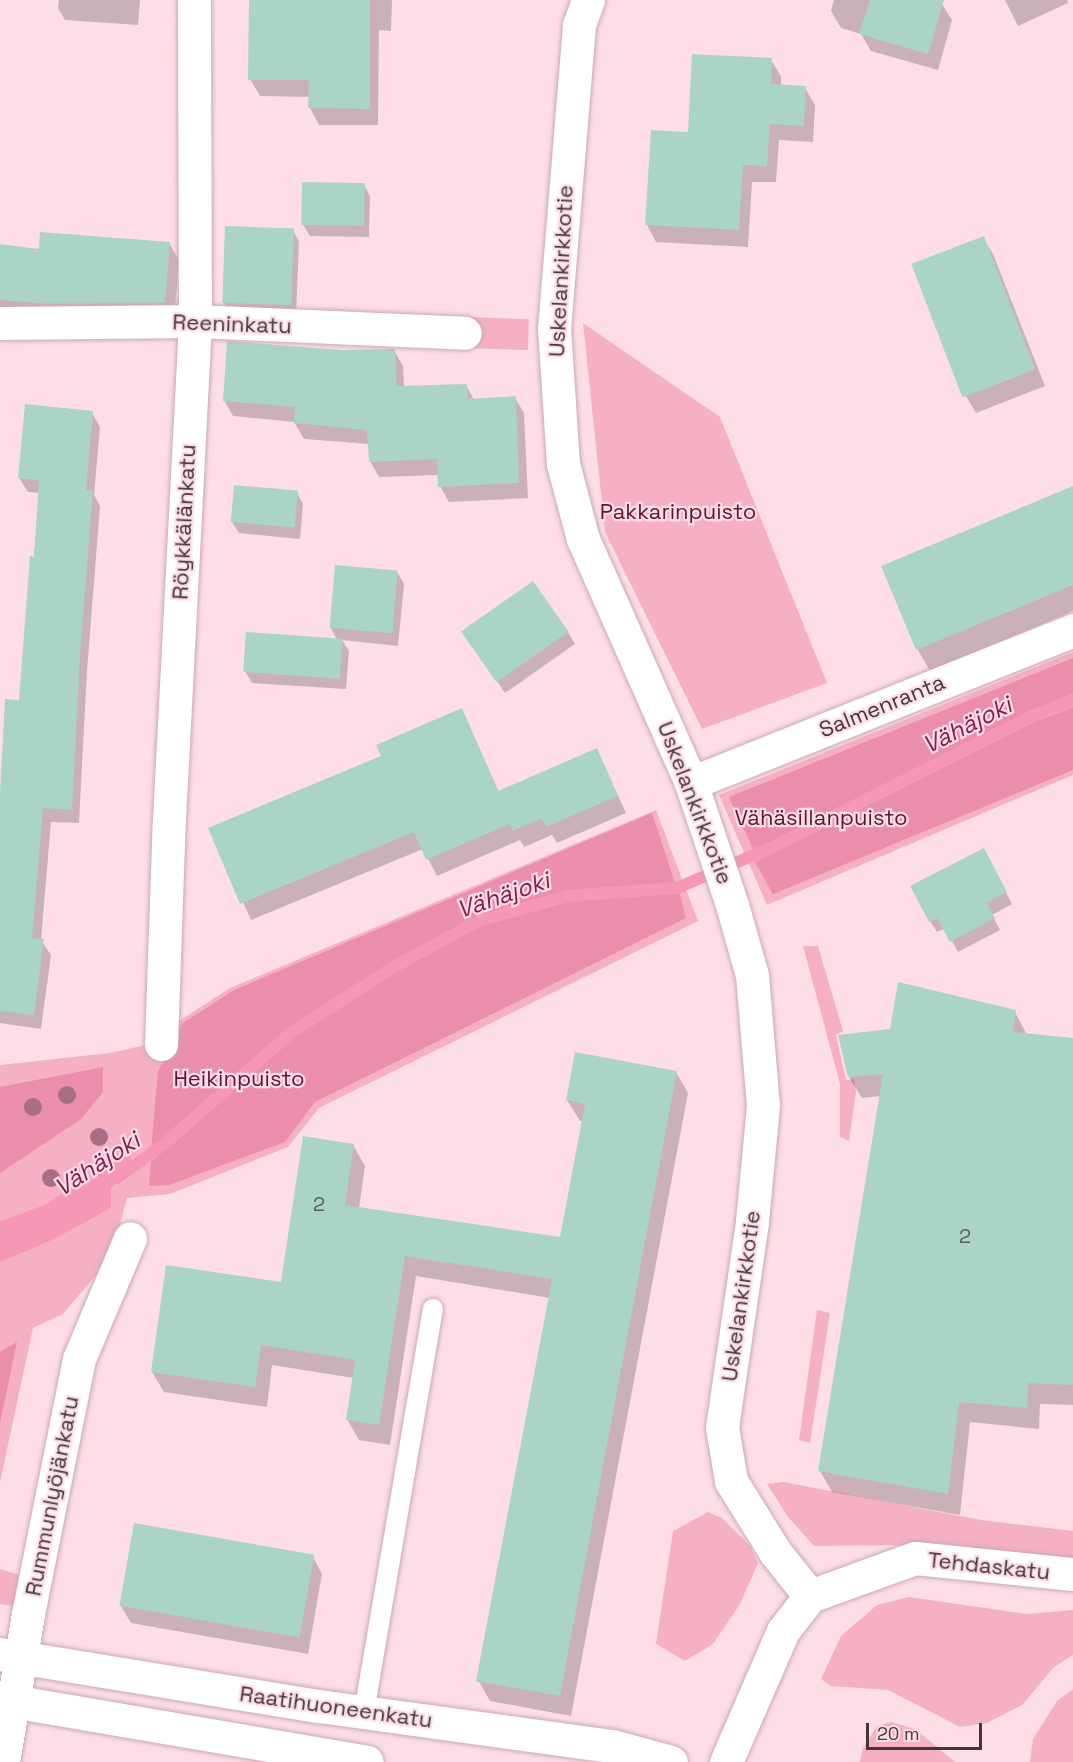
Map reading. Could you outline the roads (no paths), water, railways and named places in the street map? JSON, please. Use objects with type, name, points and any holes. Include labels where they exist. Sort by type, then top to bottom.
[{"type":"street","name":"Röykkälänkatu","points":[[161,1044],[169,819],[195,321],[194,0]]},
{"type":"street","name":"Uskelankirkkotie","points":[[588,0],[579,25],[554,328],[563,464],[583,539],[692,783],[752,975],[763,1105],[752,1222],[722,1427],[731,1480],[775,1552],[810,1596]]},
{"type":"street","name":"Reeninkatu","points":[[0,323],[195,321],[465,333]]},
{"type":"street","name":"Salmenranta","points":[[692,783],[1073,630]]},
{"type":"street","name":"Rummunlyöjänkatu","points":[[3,1762],[10,1656],[79,1359],[130,1238]]},
{"type":"street","name":"Tehdaskatu","points":[[810,1596],[915,1558],[1073,1574]]},
{"type":"street","points":[[726,1762],[783,1631],[810,1596]]},
{"type":"street","name":"Raatihuoneenkatu","points":[[10,1656],[364,1712],[612,1746],[671,1762]]},
{"type":"street","name":"Raatihuoneenkatu","points":[[7,1700],[367,1762]]},
{"type":"lane","points":[[364,1712],[433,1309]]},
{"type":"waterway","name":"Vähäjoki","points":[[117,1178],[163,1145],[292,1032],[392,968],[478,921],[568,896],[677,888],[768,849],[1036,714],[1073,700]]},
{"type":"park label","name":"Pakkarinpuisto","points":[[678,512]]},
{"type":"park label","name":"Vähäsillanpuisto","points":[[821,818]]},
{"type":"park label","name":"Heikinpuisto","points":[[239,1079]]}]
